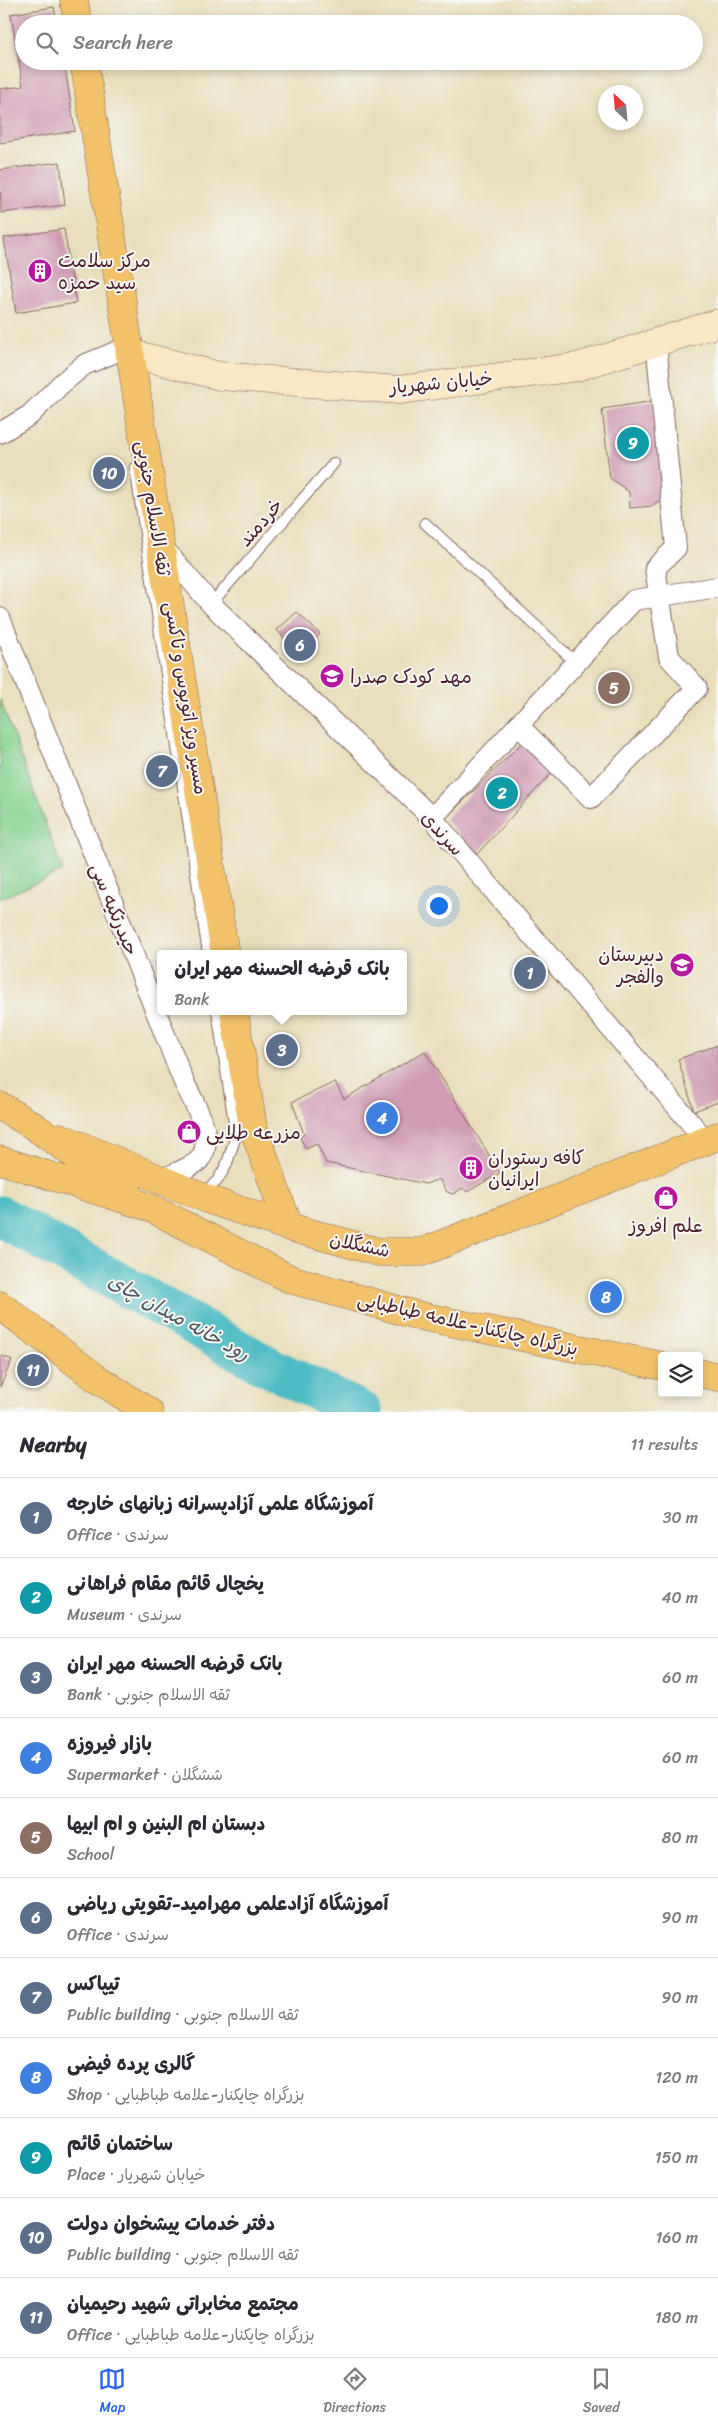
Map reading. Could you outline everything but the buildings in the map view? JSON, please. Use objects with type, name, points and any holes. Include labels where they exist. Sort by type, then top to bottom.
[{"type":"main road","points":[[74,0],[76,15]]},
{"type":"main road","name":"ثقه الاسلام جنوبی","points":[[85,70],[121,351],[160,544],[224,950]]},
{"type":"main road","points":[[235,1015],[253,1127],[290,1227]]},
{"type":"main road","points":[[0,1106],[32,1125],[149,1207]]},
{"type":"main road","name":"ششگلان","points":[[32,1125],[200,1197],[290,1227],[378,1252],[422,1252],[712,1139]]},
{"type":"main road","name":"بزرگراه چایکنار-علامه طباطبایی","points":[[0,1160],[149,1207],[290,1279],[416,1315],[658,1365]]},
{"type":"main road","points":[[0,1305],[96,1378],[149,1412]]},
{"type":"main road","points":[[703,1374],[718,1377]]},
{"type":"street","name":"خیابان شهریار","points":[[121,351],[220,376],[399,390],[577,367],[718,323]]},
{"type":"street","points":[[518,726],[591,798],[697,688],[669,658],[654,568],[676,548],[656,342]]},
{"type":"street","points":[[0,433],[30,415],[60,384],[84,365],[121,351]]},
{"type":"street","name":"سرندی","points":[[160,544],[211,604],[432,818],[712,1139]]},
{"type":"street","points":[[432,818],[634,600],[718,587]]},
{"type":"street","name":"حیدرتکیه سی","points":[[0,618],[182,1080],[204,1124],[205,1147],[199,1161],[161,1180]]},
{"type":"lane","name":"مسیر ویژ اتوبوس و تاکسی","points":[[133,456],[207,950]]},
{"type":"lane","name":"خردمند","points":[[211,604],[334,464]]},
{"type":"lane","points":[[426,524],[576,663]]},
{"type":"lane","points":[[200,1197],[216,1181],[226,1166],[236,1136],[218,1015]]},
{"type":"green space","points":[[0,699],[63,871],[0,899]]},
{"type":"waterway","name":"رود خانه میدان چای","points":[[0,1216],[269,1367],[362,1412]]},
{"type":"place","name":"مرکز سلامت سید حمزه","points":[[40,271]]},
{"type":"place","name":"ساختمان قائم","points":[[633,443]]},
{"type":"place","name":"دفتر خدمات پیشخوان دولت","points":[[109,473]]},
{"type":"place","name":"آموزشگاه آزادعلمی مهرامید-تقویتی ریاضی","points":[[300,645]]},
{"type":"place","name":"مهد کودک صدرا","points":[[332,676]]},
{"type":"place","name":"دبستان ام البنین و ام ابیها","points":[[614,688]]},
{"type":"place","name":"تیپاکس","points":[[162,771]]},
{"type":"place","name":"یخچال قائم مقام فراهانی","points":[[502,793]]},
{"type":"place","name":"دبیرستان والفجر","points":[[682,965]]},
{"type":"place","name":"آموزشگاه علمی آزادپسرانه زبانهای خارجه","points":[[530,973]]},
{"type":"place","name":"بانک قرضه الحسنه مهر ایران","points":[[282,1050]]},
{"type":"place","name":"بازار فیروزه","points":[[382,1118]]},
{"type":"place","name":"مزرعه طلایی","points":[[189,1132]]},
{"type":"place","name":"کافه رستوران ایرانیان","points":[[471,1168]]},
{"type":"place","name":"علم افروز","points":[[666,1198]]},
{"type":"place","name":"گالری پرده فیضی","points":[[606,1297]]},
{"type":"place","name":"مجتمع مخابراتی شهید رحیمیان","points":[[33,1370]]}]
